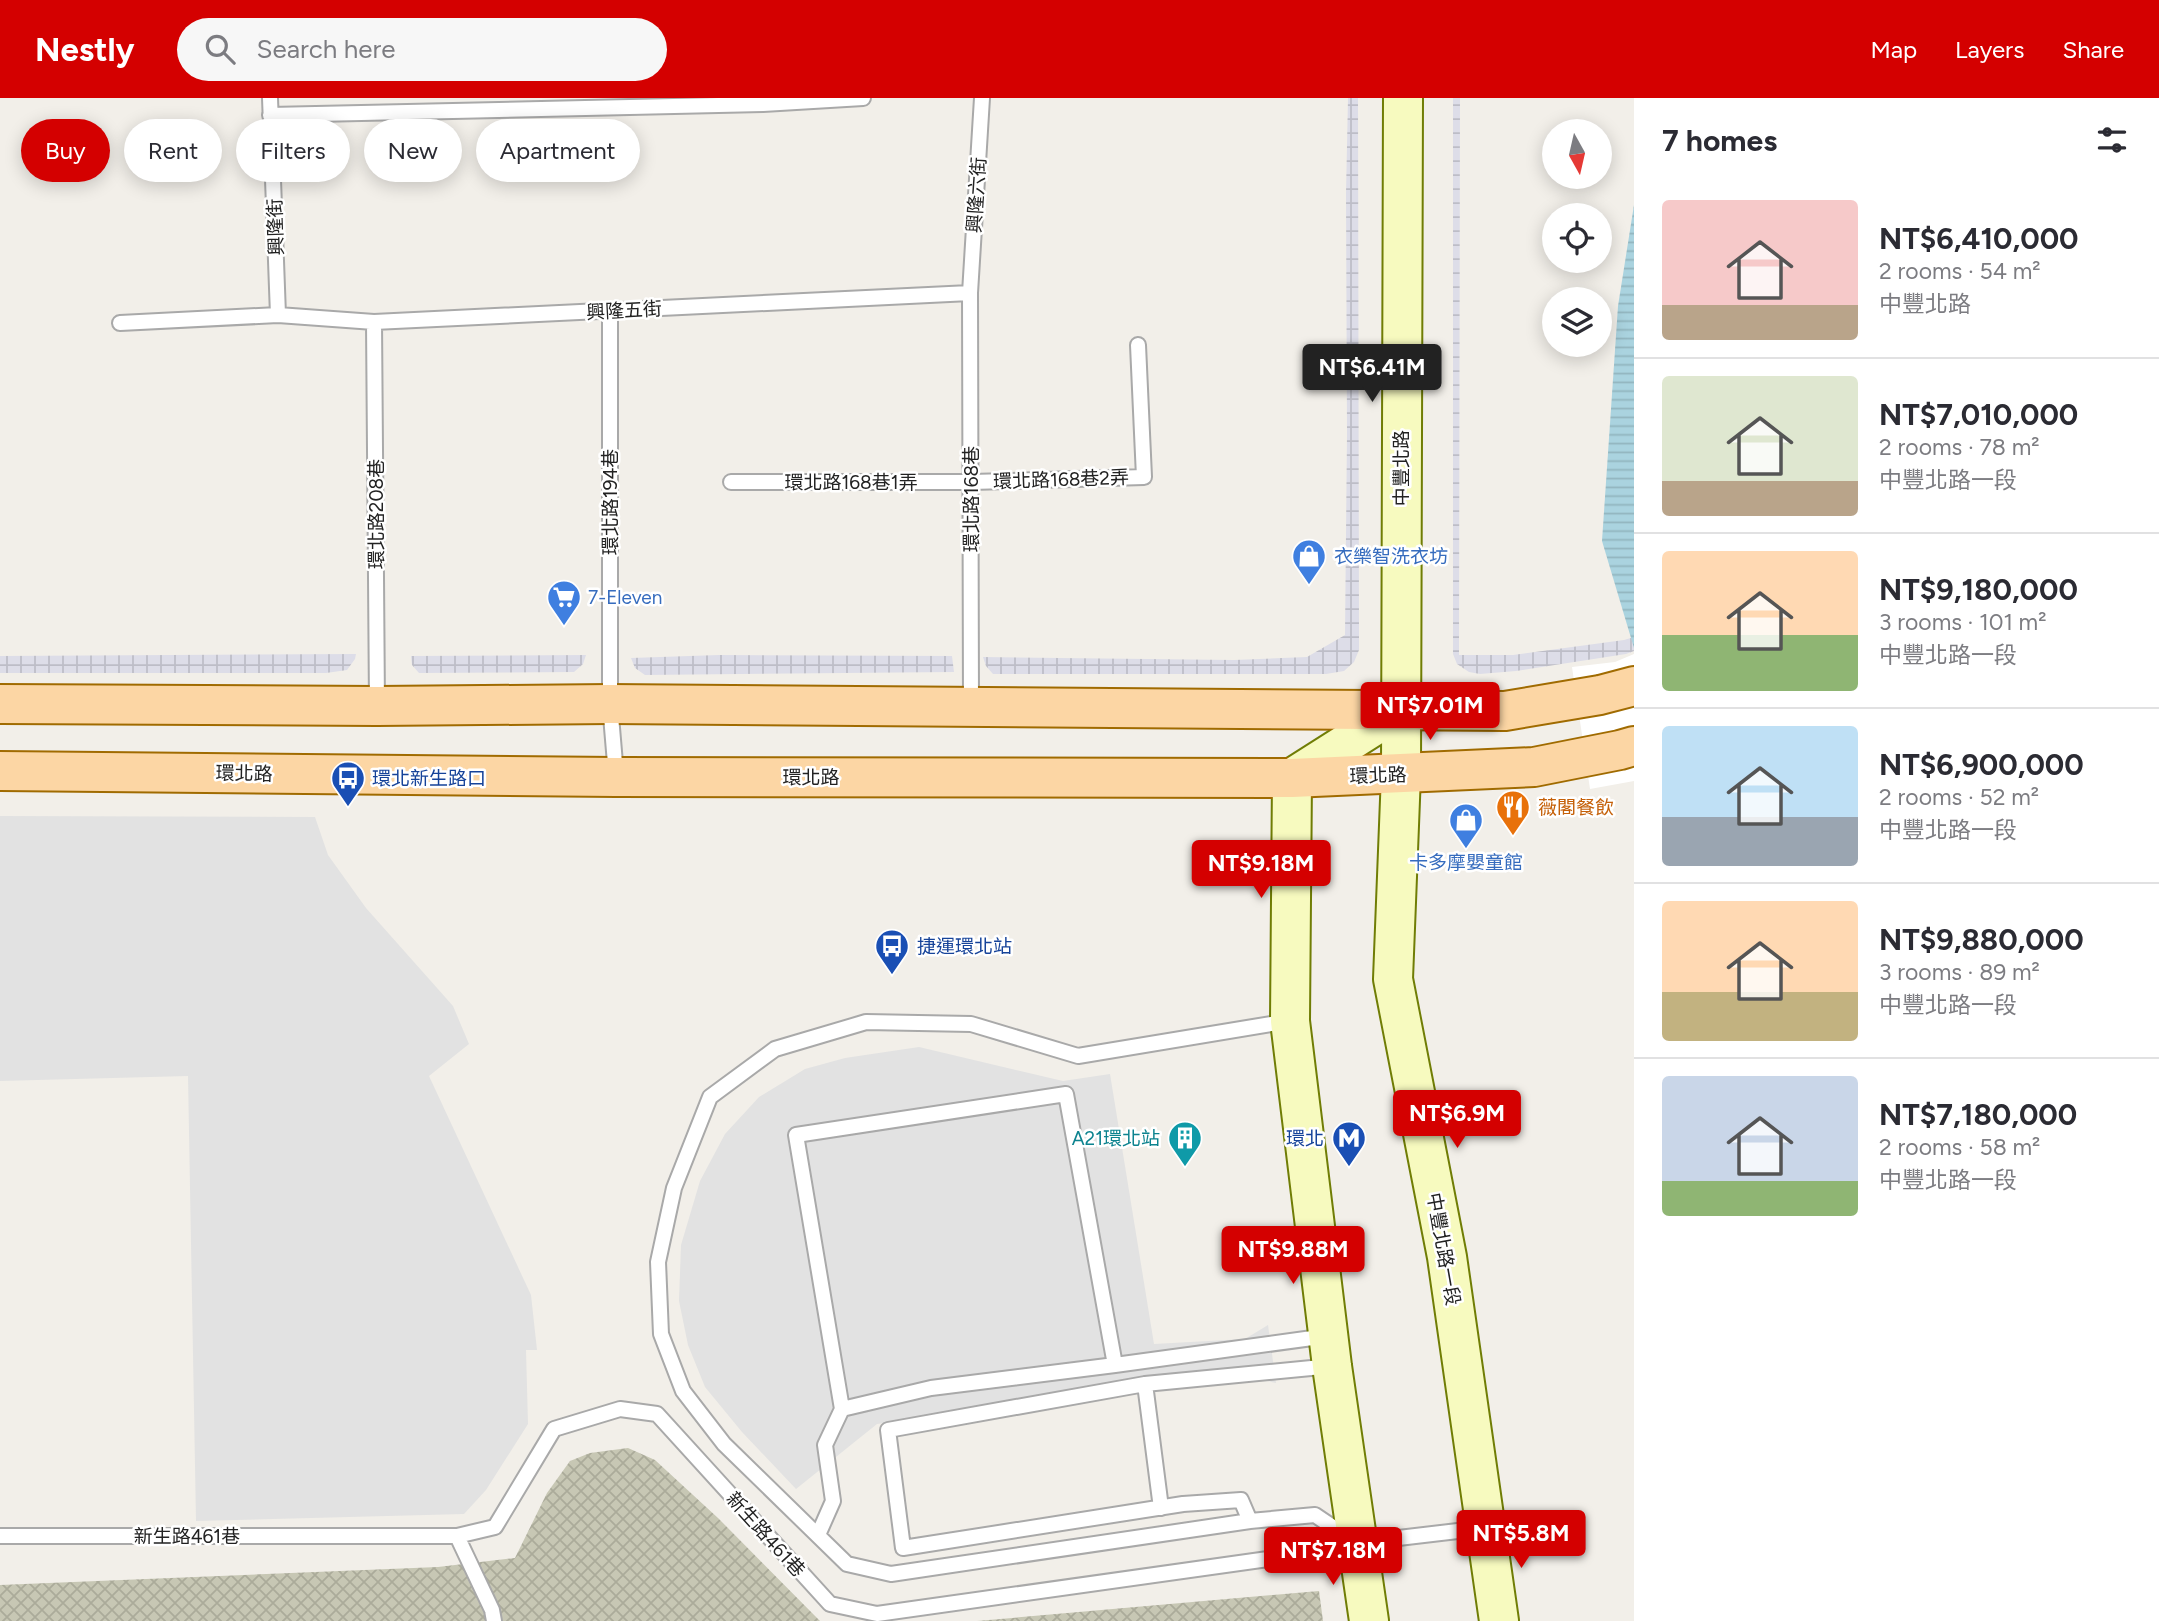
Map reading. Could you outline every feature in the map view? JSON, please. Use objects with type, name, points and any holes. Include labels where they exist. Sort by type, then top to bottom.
[{"type":"main road","name":"中豐北路","points":[[1399,710],[1403,98]]},
{"type":"main road","points":[[0,704],[610,704],[1505,711],[1617,691]]},
{"type":"main road","points":[[1369,1621],[1356,1543],[1290,1021],[1292,778],[1399,710]]},
{"type":"main road","name":"中豐北路一段","points":[[1399,710],[1401,774],[1393,979],[1447,1257],[1499,1621]]},
{"type":"main road","name":"環北路","points":[[0,771],[1292,778],[1534,767],[1627,748]]},
{"type":"lane","name":"興隆街","points":[[270,98],[278,315]]},
{"type":"lane","points":[[270,114],[763,104],[863,98]]},
{"type":"lane","name":"興隆六街","points":[[970,293],[982,98]]},
{"type":"lane","name":"興隆五街","points":[[120,323],[278,315],[374,321],[970,293]]},
{"type":"lane","name":"環北路168巷","points":[[970,293],[971,706]]},
{"type":"lane","name":"環北路194巷","points":[[610,311],[610,704],[616,776]]},
{"type":"lane","name":"環北路208巷","points":[[374,321],[377,706]]},
{"type":"lane","name":"環北路168巷2弄","points":[[971,482],[1144,477],[1138,345]]},
{"type":"lane","name":"環北路168巷1弄","points":[[731,482],[971,482]]},
{"type":"lane","points":[[1290,1021],[1078,1056],[971,1024],[866,1022],[775,1049],[710,1097],[674,1188],[658,1262],[661,1334],[683,1391],[715,1433],[847,1564],[891,1574],[1250,1521],[1315,1515],[1356,1543]]},
{"type":"lane","points":[[818,1535],[833,1501],[825,1445],[842,1409],[796,1135],[1066,1094],[1115,1366]]},
{"type":"lane","points":[[842,1409],[931,1388],[1115,1366],[1331,1350]]},
{"type":"lane","points":[[1250,1521],[1241,1500],[1161,1508],[903,1548],[888,1430],[1331,1350]]},
{"type":"lane","points":[[1145,1384],[1161,1508]]},
{"type":"lane","name":"新生路461巷","points":[[0,1536],[457,1536],[495,1527],[554,1429],[620,1409],[657,1414],[830,1604],[877,1614],[1268,1559],[1356,1543],[1484,1528]]},
{"type":"lane","points":[[457,1536],[492,1610],[494,1621]]},
{"type":"shaded area","points":[[1348,98],[1358,98],[1359,650],[1354,662],[1344,671],[1326,674],[993,674],[983,657],[1234,660],[1307,657],[1345,635]]},
{"type":"shaded area","points":[[1453,98],[1460,98],[1459,655],[1513,655],[1634,637],[1634,651],[1626,654],[1480,674],[1469,672],[1457,664],[1453,654]]},
{"type":"shaded area","points":[[356,654],[347,670],[326,673],[0,673],[0,656]]},
{"type":"shaded area","points":[[586,655],[583,664],[574,672],[419,673],[412,665],[411,656]]},
{"type":"shaded area","points":[[719,655],[952,656],[954,672],[645,675],[635,668],[631,658]]},
{"type":"shaded area","points":[[0,816],[315,817],[328,855],[366,908],[453,1006],[469,1044],[429,1076],[531,1295],[537,1350],[526,1350],[528,1424],[486,1490],[464,1514],[196,1521],[188,1076],[0,1081]]},
{"type":"shaded area","points":[[919,1047],[1063,1081],[1110,1074],[1154,1344],[1245,1339],[1268,1325],[1276,1383],[1258,1379],[1158,1387],[877,1424],[796,1489],[742,1432],[705,1387],[688,1345],[679,1301],[681,1245],[700,1181],[725,1134],[759,1097],[805,1069],[845,1058]]},
{"type":"shaded area","points":[[628,1448],[655,1460],[718,1518],[820,1621],[0,1621],[0,1585],[438,1567],[515,1558],[547,1493],[570,1461],[590,1453]]},
{"type":"shaded area","points":[[1319,1591],[1323,1621],[977,1621]]},
{"type":"water","points":[[1634,205],[1634,648],[1602,541],[1618,306]]},
{"type":"pier","points":[[1634,654],[1634,781],[1590,789],[1572,667],[1615,662]]},
{"type":"place","name":"衣樂智洗衣坊","points":[[1309,586]]},
{"type":"place","name":"7-Eleven","points":[[564,627]]},
{"type":"place","name":"環北新生路口","points":[[348,808]]},
{"type":"place","name":"薇閣餐飲","points":[[1513,837]]},
{"type":"place","name":"卡多摩嬰童館","points":[[1466,850]]},
{"type":"place","name":"捷運環北站","points":[[892,976]]},
{"type":"place","name":"A21環北站","points":[[1185,1168]]},
{"type":"place","name":"環北","points":[[1349,1168]]}]
